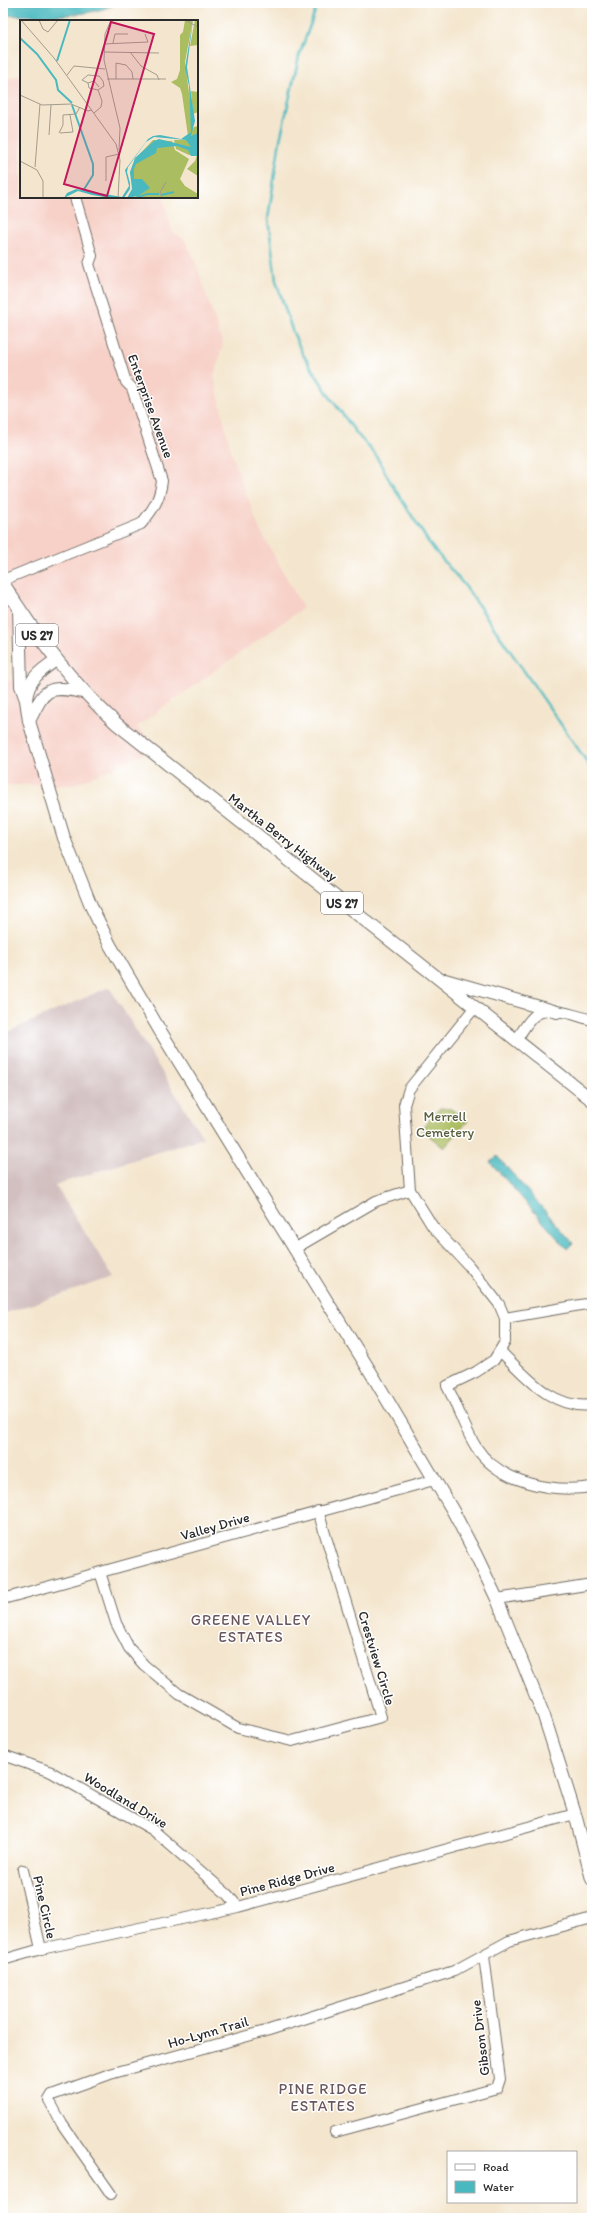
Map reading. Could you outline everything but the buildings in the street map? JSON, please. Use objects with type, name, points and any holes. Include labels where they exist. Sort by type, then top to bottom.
[{"type":"main road","name":"Martha Berry Highway","points":[[3,583],[19,609],[56,660],[83,692],[136,740],[517,1039],[592,1100]]},
{"type":"main road","points":[[19,609],[29,721],[64,838],[92,908],[110,945],[453,1511],[497,1599],[544,1716],[575,1814],[592,1879]]},
{"type":"main road","points":[[25,685],[39,672],[56,660]]},
{"type":"main road","points":[[29,721],[41,698],[49,690],[60,688],[83,692]]},
{"type":"main road","points":[[439,978],[557,1012]]},
{"type":"street","name":"Enterprise Avenue","points":[[3,580],[114,537],[141,524],[152,512],[160,496],[162,481],[132,388],[126,382],[89,264],[92,256],[75,198]]},
{"type":"street","points":[[475,1007],[409,1090],[404,1105],[410,1190],[433,1227],[469,1266],[499,1304],[505,1318],[505,1342],[494,1360],[476,1372],[447,1386],[476,1447],[491,1465],[525,1482],[547,1488],[573,1490],[592,1487]]},
{"type":"street","points":[[517,1039],[535,1015],[546,1011],[592,1020]]},
{"type":"street","points":[[294,1250],[376,1201],[410,1190]]},
{"type":"street","points":[[505,1318],[592,1303]]},
{"type":"street","points":[[500,1351],[546,1395],[564,1403],[592,1405]]},
{"type":"street","name":"Valley Drive","points":[[3,1599],[434,1480]]},
{"type":"street","name":"Crestview Circle","points":[[100,1572],[116,1623],[129,1648],[144,1665],[179,1694],[238,1728],[292,1740],[381,1717],[318,1511]]},
{"type":"street","points":[[497,1599],[592,1584]]},
{"type":"street","name":"Woodland Drive","points":[[3,1755],[51,1772],[153,1830],[227,1894],[238,1907]]},
{"type":"street","name":"Pine Ridge Drive","points":[[3,1960],[41,1949],[238,1907],[575,1814]]},
{"type":"street","name":"Pine Circle","points":[[23,1870],[41,1949]]},
{"type":"street","points":[[484,1956],[509,1941],[592,1918]]},
{"type":"street","name":"Gibson Drive","points":[[335,2132],[497,2088],[500,2079],[484,1956]]},
{"type":"street","name":"Ho-Lynn Trail","points":[[111,2194],[62,2124],[50,2100],[52,2095],[110,2074],[269,2030],[454,1971],[484,1956]]},
{"type":"shaded area","points":[[20,75],[20,198],[163,198],[172,231],[185,240],[194,258],[223,344],[214,376],[231,452],[259,528],[303,608],[136,727],[161,747],[73,785],[6,785],[3,783],[3,682],[12,680],[12,636],[3,613],[3,79]]},
{"type":"shaded area","points":[[109,987],[203,1138],[55,1185],[113,1277],[3,1314],[3,1034]]},
{"type":"green space","name":"Merrell Cemetery","points":[[440,1108],[451,1109],[468,1121],[444,1148],[421,1129]]},
{"type":"water","points":[[3,3],[118,3],[91,12],[46,16],[3,15]]},
{"type":"water","points":[[497,1156],[573,1243],[567,1249],[490,1162]]},
{"type":"waterway","points":[[318,3],[299,56],[280,140],[268,219],[276,281],[292,330],[302,353],[330,397],[357,434],[375,454],[391,483],[431,546],[465,586],[592,769]]},
{"type":"district","name":"GREENE VALLEY ESTATES","points":[[251,1628]]},
{"type":"district","name":"PINE RIDGE ESTATES","points":[[323,2098]]}]
